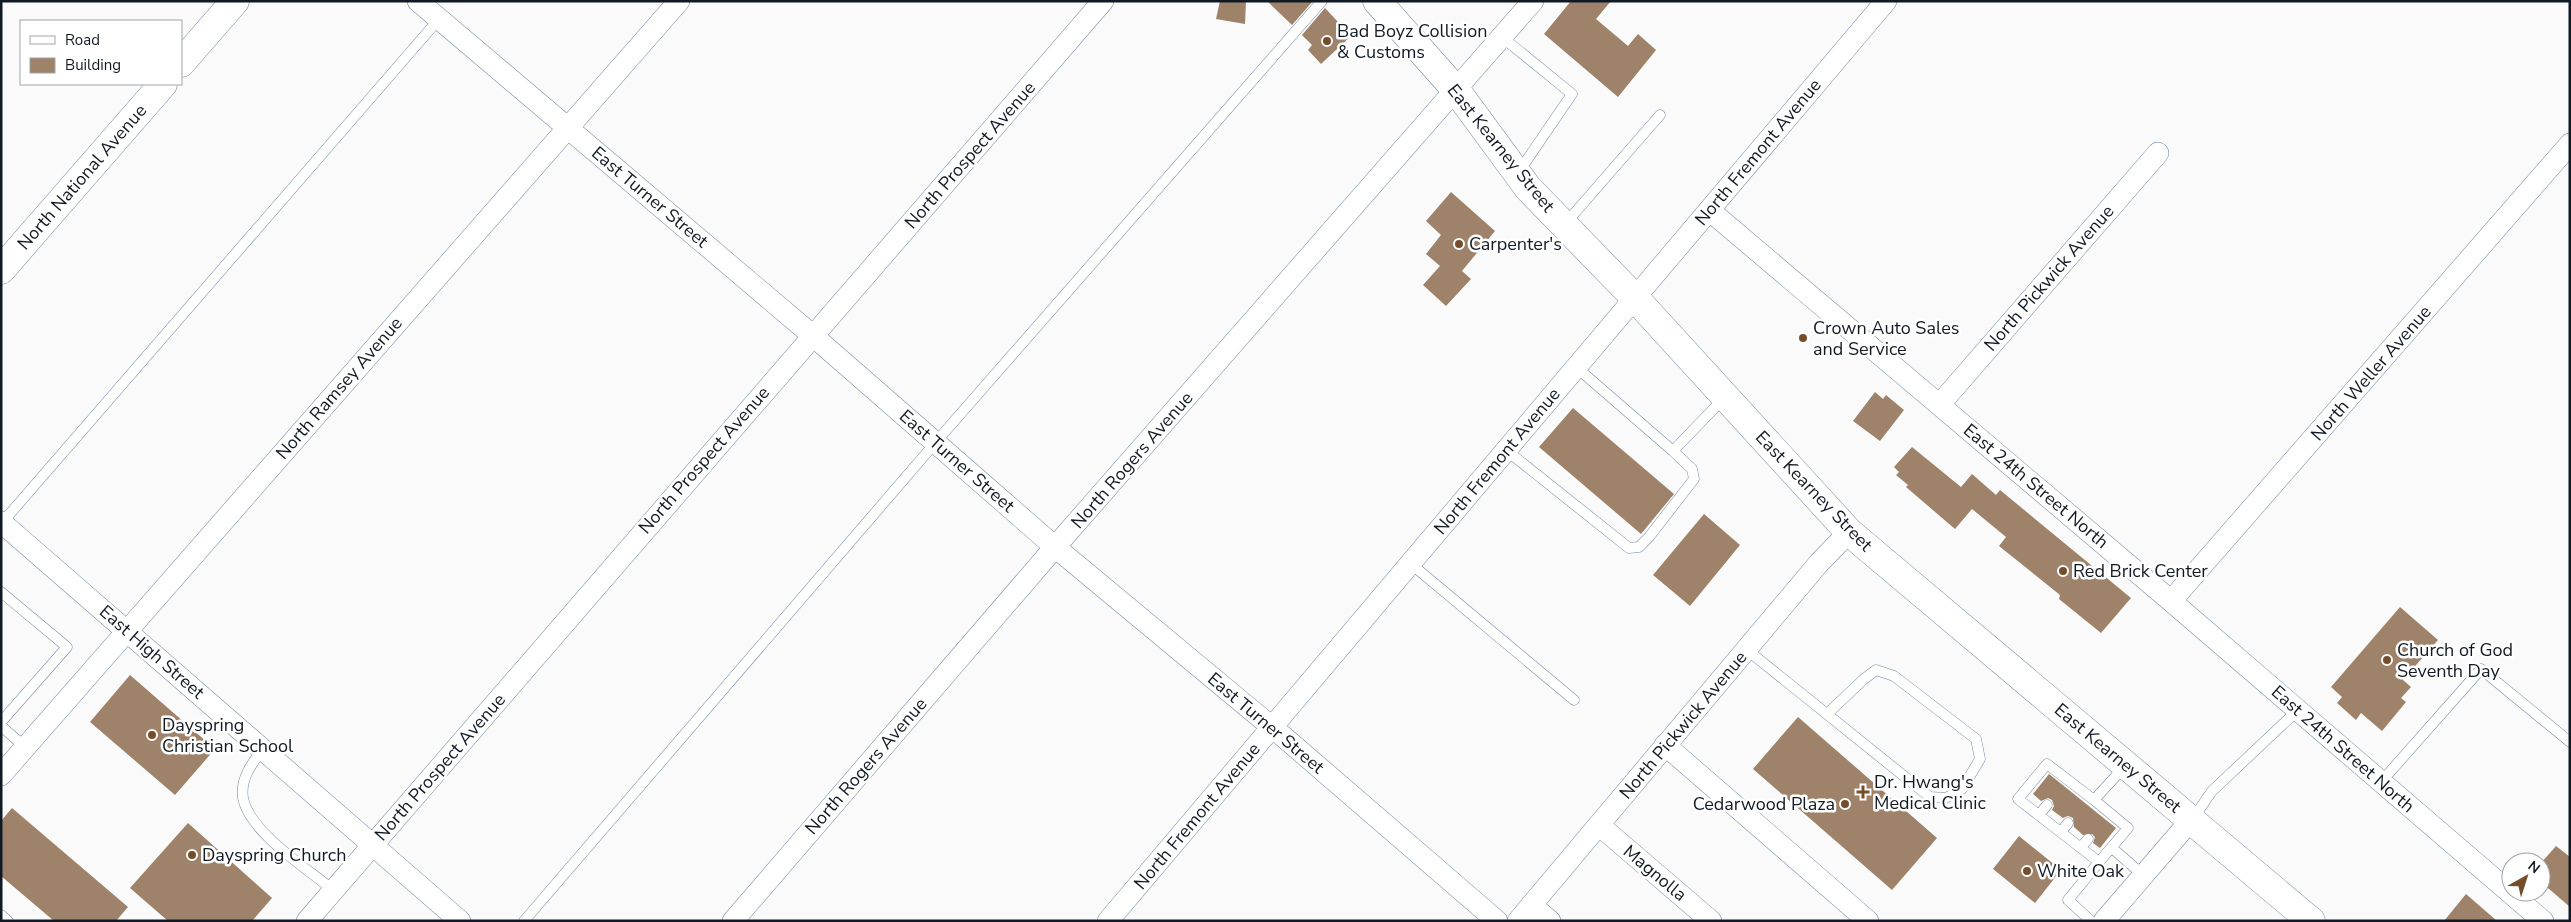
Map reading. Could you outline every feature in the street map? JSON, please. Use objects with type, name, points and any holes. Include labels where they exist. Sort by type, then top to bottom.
[{"type":"main road","points":[[182,62],[235,1]]},
{"type":"main road","name":"East Kearney Street","points":[[1377,1],[1456,90],[1518,174],[1564,225],[1635,298],[1849,532],[2311,921]]},
{"type":"main road","name":"North National Avenue","points":[[1,270],[162,85]]},
{"type":"street","name":"East Turner Street","points":[[418,1],[812,335],[1055,547],[1272,727],[1497,921]]},
{"type":"street","name":"North Ramsey Avenue","points":[[1,775],[126,629],[679,1]]},
{"type":"street","name":"North Prospect Avenue","points":[[307,921],[812,335],[1103,1]]},
{"type":"street","name":"North Rogers Avenue","points":[[732,921],[1055,547],[1533,1]]},
{"type":"street","name":"North Fremont Avenue","points":[[1108,921],[1886,1]]},
{"type":"street","name":"North Weller Avenue","points":[[2172,601],[2570,144]]},
{"type":"street","name":"North Pickwick Avenue","points":[[1940,404],[2158,153]]},
{"type":"street","name":"East 24th Street North","points":[[1709,210],[2172,601],[2543,921]]},
{"type":"street","name":"East High Street","points":[[2,523],[460,921]]},
{"type":"street","name":"North Pickwick Avenue","points":[[1525,913],[1819,563],[1849,532]]},
{"type":"street","points":[[1665,745],[1868,921]]},
{"type":"street","points":[[2104,921],[2191,820]]},
{"type":"street","name":"Magnolla","points":[[1599,825],[1711,921]]},
{"type":"street","points":[[1525,913],[1550,921]]},
{"type":"lane","points":[[524,921],[936,442],[1322,1]]},
{"type":"lane","points":[[2,523],[439,19]]},
{"type":"lane","points":[[1502,37],[1572,94],[1518,174]]},
{"type":"lane","points":[[1564,225],[1660,115]]},
{"type":"lane","points":[[1506,450],[1629,548],[1639,547],[1649,537],[1694,479],[1692,470],[1673,451],[1576,367]]},
{"type":"lane","points":[[1673,451],[1725,397]]},
{"type":"lane","points":[[1410,563],[1574,700]]},
{"type":"lane","points":[[1,592],[67,647],[1,722]]},
{"type":"lane","points":[[1746,650],[1826,714],[1930,797],[1946,798],[1962,789],[1980,759],[1976,739],[1894,676],[1876,670],[1826,714]]},
{"type":"lane","points":[[2381,782],[2481,669],[2570,742]]},
{"type":"lane","points":[[2191,820],[2212,790],[2298,710]]},
{"type":"lane","points":[[1,726],[26,747]]},
{"type":"lane","points":[[263,749],[250,766],[246,776],[243,797],[246,808],[270,838],[333,890]]},
{"type":"lane","points":[[2091,921],[2068,900],[2128,828],[2107,815],[2047,764],[2018,799],[2099,862]]},
{"type":"lane","points":[[2089,800],[2126,765]]},
{"type":"lane","points":[[2039,815],[2047,805]]},
{"type":"lane","points":[[2060,832],[2068,823]]},
{"type":"lane","points":[[2081,848],[2088,838]]},
{"type":"lane","points":[[2112,848],[2143,875]]},
{"type":"lane","points":[[1,915],[8,921]]},
{"type":"building","points":[[1220,1],[1246,1],[1245,24],[1216,19]]},
{"type":"building","points":[[1267,1],[1313,1],[1292,25]]},
{"type":"building","points":[[1571,1],[1611,1],[1596,19],[1628,46],[1638,34],[1656,50],[1618,97],[1544,34]]},
{"type":"building","name":"Bad Boyz Collision & Customs","points":[[1325,8],[1351,36],[1321,64],[1308,50],[1312,45],[1302,35]]},
{"type":"building","name":"Carpenter's","points":[[1451,192],[1495,231],[1462,271],[1471,279],[1446,306],[1423,285],[1440,266],[1426,254],[1441,235],[1426,221]]},
{"type":"building","points":[[1875,392],[1883,399],[1886,395],[1904,410],[1880,441],[1853,421]]},
{"type":"building","points":[[1573,408],[1674,494],[1641,534],[1539,447]]},
{"type":"building","name":"Red Brick Center","points":[[1912,447],[1961,487],[1972,474],[1996,495],[2000,490],[2131,598],[2101,633],[2059,599],[2060,595],[1999,546],[2006,537],[1972,509],[1955,529],[1906,487],[1908,485],[1896,475],[1899,472],[1894,467]]},
{"type":"building","points":[[1704,514],[1740,545],[1690,606],[1653,575]]},
{"type":"building","name":"Church of God Seventh Day","points":[[2400,607],[2438,640],[2403,680],[2411,687],[2401,698],[2406,702],[2382,731],[2361,713],[2356,720],[2337,703],[2342,697],[2331,687]]},
{"type":"building","name":"Dayspring Christian School","points":[[130,675],[215,749],[175,795],[90,722]]},
{"type":"building","name":"Cedarwood Plaza","points":[[1798,717],[1937,838],[1892,890],[1753,769]]},
{"type":"building","points":[[2049,774],[2116,828],[2100,848],[2093,843],[2095,837],[2092,834],[2083,835],[2074,827],[2073,818],[2068,816],[2063,818],[2052,810],[2054,806],[2052,800],[2048,798],[2041,801],[2033,794]]},
{"type":"building","points":[[12,808],[128,907],[116,921],[54,921],[1,876],[1,821]]},
{"type":"building","name":"Dayspring Church","points":[[188,823],[272,898],[252,921],[168,921],[130,888]]},
{"type":"building","points":[[2019,836],[2061,870],[2035,903],[1993,869]]},
{"type":"building","points":[[2556,846],[2570,857],[2570,907],[2551,891],[2551,852]]},
{"type":"building","points":[[2466,894],[2497,921],[2444,921]]},
{"type":"place","name":"Bad Boyz Collision & Customs","points":[[1327,41]]},
{"type":"place","name":"Carpenter's","points":[[1459,244]]},
{"type":"place","name":"Crown Auto Sales and Service","points":[[1803,338]]},
{"type":"place","name":"Red Brick Center","points":[[2063,571]]},
{"type":"place","name":"Church of God Seventh Day","points":[[2387,660]]},
{"type":"place","name":"Dayspring Christian School","points":[[152,735]]},
{"type":"place","name":"Dr. Hwang's Medical Clinic","points":[[1863,792]]},
{"type":"place","name":"Cedarwood Plaza","points":[[1845,804]]},
{"type":"place","name":"Dayspring Church","points":[[192,855]]},
{"type":"place","name":"White Oak","points":[[2027,871]]}]
